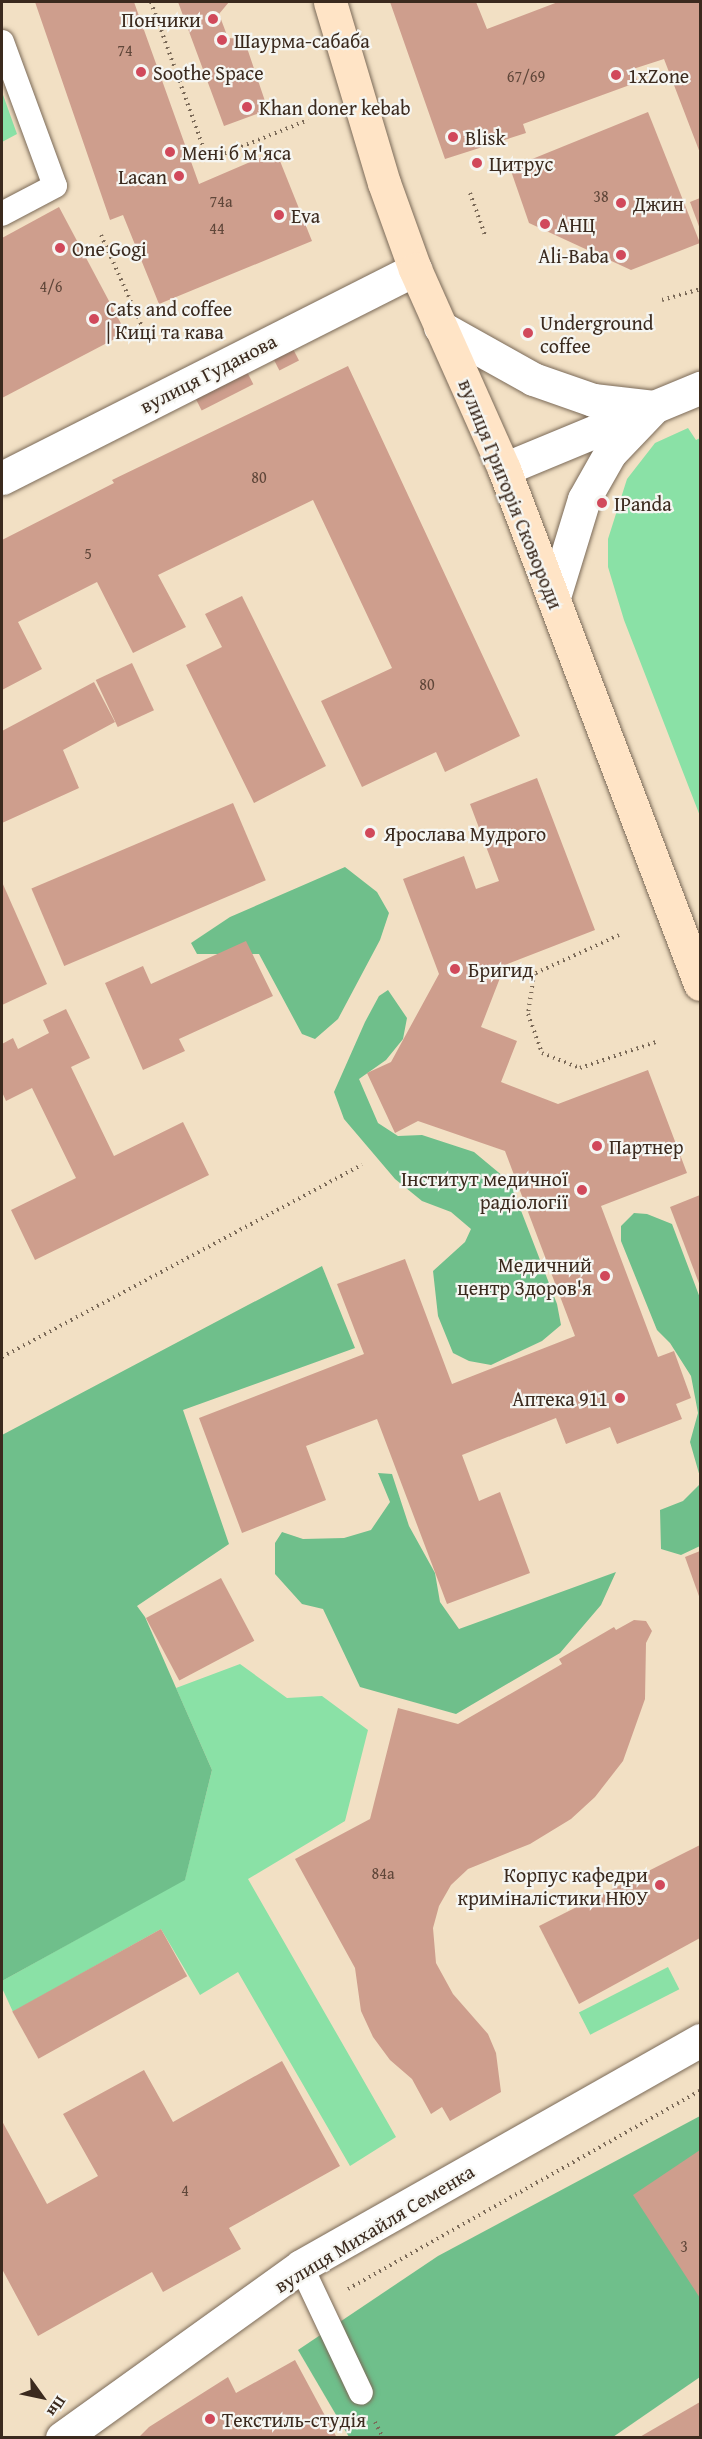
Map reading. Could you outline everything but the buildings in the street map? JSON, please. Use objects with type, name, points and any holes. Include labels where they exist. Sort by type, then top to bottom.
[{"type":"main road","name":"вулиця Григорія Сковороди","points":[[330,2],[384,183],[415,269],[504,469],[700,984]]},
{"type":"street","name":"вулиця Гуданова","points":[[2,478],[415,269]]},
{"type":"street","points":[[440,327],[533,379],[593,400],[654,407]]},
{"type":"street","points":[[504,469],[700,388]]},
{"type":"street","points":[[554,597],[584,499],[610,453],[654,407]]},
{"type":"street","name":"вулиця Михайля Семенка","points":[[62,2438],[301,2266],[700,2040]]},
{"type":"lane","points":[[2,42],[55,186],[2,214]]},
{"type":"lane","points":[[301,2266],[361,2393]]},
{"type":"path","points":[[151,2],[208,160],[308,120]]},
{"type":"path","points":[[470,193],[485,235]]},
{"type":"path","points":[[100,235],[149,342]]},
{"type":"path","points":[[662,300],[700,289]]},
{"type":"path","points":[[619,935],[534,974],[528,1014],[542,1053],[580,1068],[659,1041]]},
{"type":"path","points":[[2,1357],[362,1165]]},
{"type":"path","points":[[319,2304],[700,2091]]},
{"type":"green space","points":[[2,92],[17,134],[2,142]]},
{"type":"green space","points":[[688,428],[696,440],[700,438],[700,816],[624,620],[608,567],[608,539],[627,479],[655,443]]},
{"type":"green space","points":[[345,867],[377,892],[389,913],[380,940],[338,1019],[315,1039],[302,1034],[259,954],[197,954],[191,943],[230,917]]},
{"type":"green space","points":[[388,990],[407,1018],[403,1039],[386,1060],[359,1079],[378,1123],[398,1136],[422,1135],[474,1152],[510,1182],[557,1304],[561,1325],[542,1341],[491,1365],[469,1361],[453,1353],[438,1316],[433,1271],[465,1242],[471,1229],[451,1212],[422,1201],[395,1179],[344,1119],[334,1092],[365,1022],[379,996]]},
{"type":"green space","points":[[634,1213],[647,1214],[672,1224],[700,1298],[700,1477],[690,1442],[698,1413],[691,1376],[670,1343],[657,1330],[621,1241],[621,1226]]},
{"type":"green space","points":[[322,1266],[355,1348],[183,1410],[229,1544],[137,1606],[145,1617],[212,1770],[185,1880],[2,1981],[2,1435]]},
{"type":"green space","points":[[378,1473],[392,1474],[409,1526],[435,1573],[440,1602],[459,1629],[616,1572],[601,1605],[560,1653],[456,1714],[360,1687],[323,1609],[302,1604],[275,1574],[275,1543],[282,1532],[303,1539],[344,1538],[371,1530],[390,1502]]},
{"type":"green space","points":[[700,1484],[700,1546],[681,1555],[661,1549],[660,1510],[683,1501]]},
{"type":"green space","points":[[240,1664],[287,1698],[322,1696],[368,1730],[345,1821],[248,1879],[396,2137],[350,2166],[238,1972],[200,1995],[161,1929],[13,2012],[2,1988],[2,1981],[185,1879],[212,1770],[176,1688]]},
{"type":"green space","points":[[668,1967],[679,1989],[590,2035],[579,2012]]},
{"type":"green space","points":[[700,2116],[700,2377],[613,2437],[349,2437],[298,2350],[438,2256]]},
{"type":"place","name":"Пончики","points":[[213,19]]},
{"type":"place","name":"Шаурма-сабаба","points":[[222,40]]},
{"type":"place","name":"Soothe Space","points":[[141,72]]},
{"type":"place","name":"1xZone","points":[[616,75]]},
{"type":"place","name":"Khan doner kebab","points":[[247,107]]},
{"type":"place","name":"Blisk","points":[[453,137]]},
{"type":"place","name":"Мені б м'яса","points":[[170,152]]},
{"type":"place","name":"Цитрус","points":[[477,163]]},
{"type":"place","name":"Lacan","points":[[179,176]]},
{"type":"place","name":"Джин","points":[[621,203]]},
{"type":"place","name":"Eva","points":[[279,215]]},
{"type":"place","name":"АНЦ","points":[[545,224]]},
{"type":"place","name":"One Gogi","points":[[60,248]]},
{"type":"place","name":"Ali-Baba","points":[[621,255]]},
{"type":"place","name":"Cats and coffee | Киці та кава","points":[[94,319]]},
{"type":"place","name":"Underground coffee","points":[[528,333]]},
{"type":"place","name":"IPanda","points":[[602,503]]},
{"type":"place","name":"Ярослава Мудрого","points":[[370,833]]},
{"type":"place","name":"Бригид","points":[[455,969]]},
{"type":"place","name":"Партнер","points":[[597,1146]]},
{"type":"place","name":"Інститут медичної радіології","points":[[582,1190]]},
{"type":"place","name":"Медичний центр Здоров'я","points":[[605,1276]]},
{"type":"place","name":"Аптека 911","points":[[620,1398]]},
{"type":"place","name":"Корпус кафедри криміналістики НЮУ","points":[[660,1885]]},
{"type":"place","name":"Текстиль-студія","points":[[210,2419]]}]
